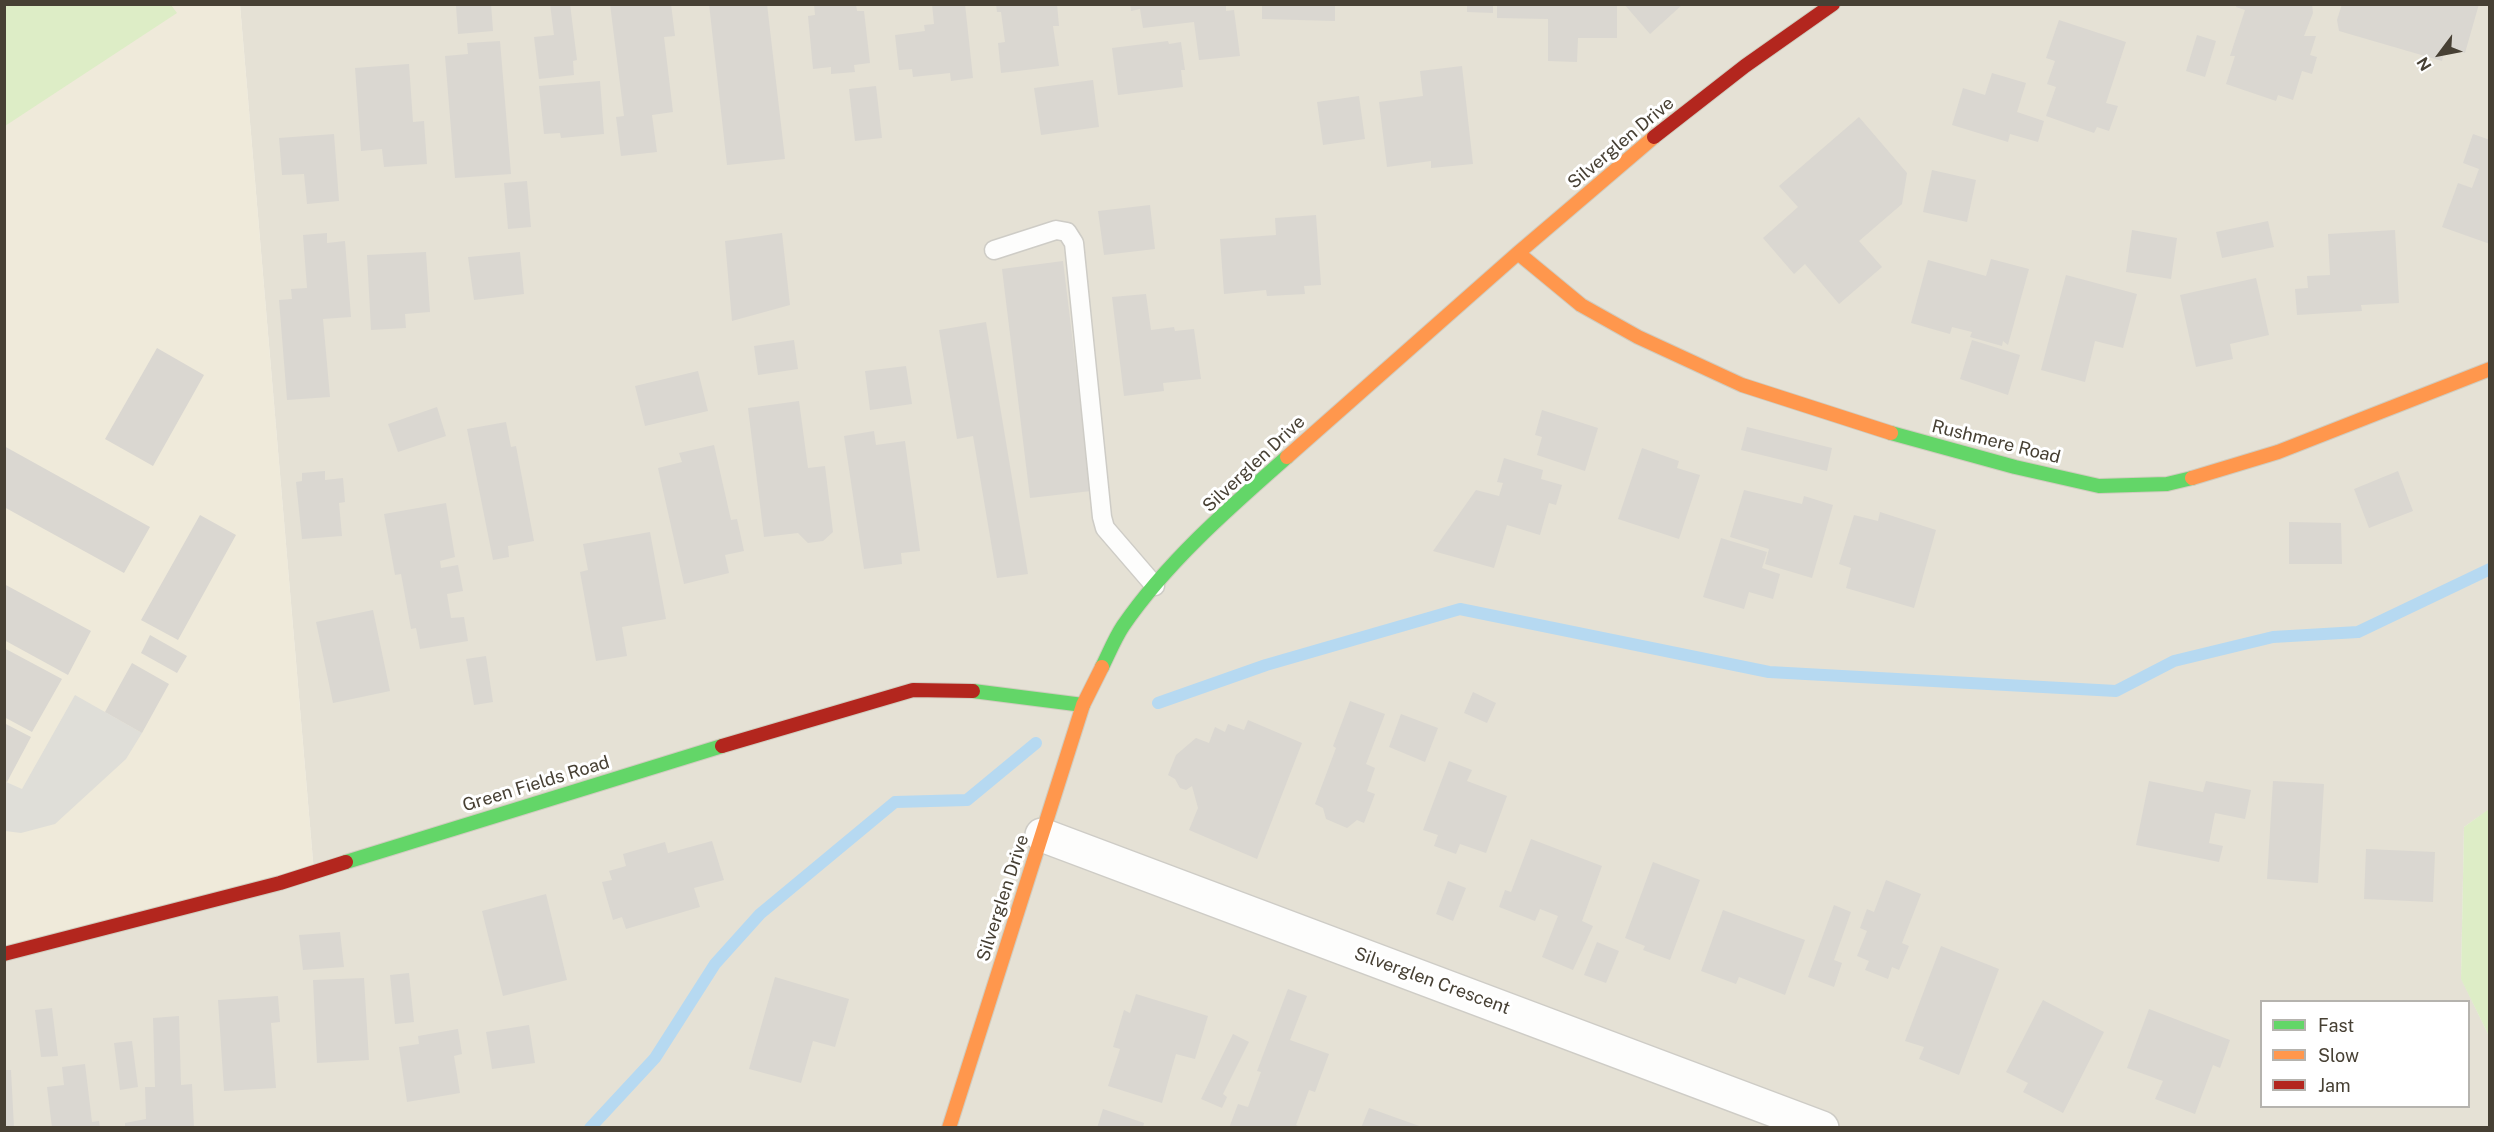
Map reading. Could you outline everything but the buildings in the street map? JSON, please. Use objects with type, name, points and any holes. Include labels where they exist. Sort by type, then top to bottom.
[{"type":"street","name":"Silverglen Drive","points":[[950,1128],[1083,705],[1122,627],[1186,551],[1248,492],[1518,252],[1745,66],[1833,4]]},
{"type":"street","name":"Rushmere Road","points":[[1518,252],[1581,305],[1638,337],[1742,385],[1834,416],[1948,449],[2099,486],[2167,484],[2217,471],[2278,452],[2490,369]]},
{"type":"street","name":"Green Fields Road","points":[[4,954],[280,883],[680,758],[914,690],[951,689],[999,692],[1083,705]]},
{"type":"street","name":"Silverglen Crescent","points":[[1042,835],[1822,1128]]},
{"type":"lane","points":[[994,250],[1056,230],[1067,232],[1074,243],[1102,517],[1106,528],[1155,586]]},
{"type":"shaded area","points":[[5,5],[240,5],[314,873],[5,955]]},
{"type":"shaded area","points":[[240,5],[2489,5],[2490,809],[2464,827],[2461,978],[2489,1036],[2489,1127],[5,1128],[5,955],[314,873]]},
{"type":"shaded area","points":[[75,695],[142,733],[126,759],[55,824],[21,833],[5,831],[4,781],[22,789]]},
{"type":"green space","points":[[5,4],[171,5],[177,13],[5,126]]},
{"type":"green space","points":[[2489,809],[2489,1036],[2461,979],[2464,827]]},
{"type":"waterway","points":[[1158,703],[1266,665],[1460,609],[1769,672],[2116,691],[2174,661],[2273,637],[2358,632],[2490,569]]},
{"type":"waterway","points":[[590,1128],[655,1058],[715,964],[760,914],[895,802],[967,800],[1036,743]]},
{"type":"traffic: fast","points":[[1891,433],[2015,467],[2099,486],[2167,484],[2192,478]]},
{"type":"traffic: fast","points":[[1102,667],[1123,626],[1159,580],[1221,516],[1287,457]]},
{"type":"traffic: fast","points":[[973,691],[1083,705]]},
{"type":"traffic: fast","points":[[346,862],[722,746]]},
{"type":"traffic: slow","points":[[1287,457],[1518,253],[1654,137]]},
{"type":"traffic: slow","points":[[1518,253],[1581,305],[1638,337],[1742,385],[1891,433]]},
{"type":"traffic: slow","points":[[2192,478],[2278,452],[2490,369]]},
{"type":"traffic: slow","points":[[949,1128],[1083,705],[1102,667]]},
{"type":"traffic: jam","points":[[1654,137],[1745,66],[1833,4]]},
{"type":"traffic: jam","points":[[722,746],[913,690],[973,691]]},
{"type":"traffic: jam","points":[[4,954],[280,883],[346,862]]}]
